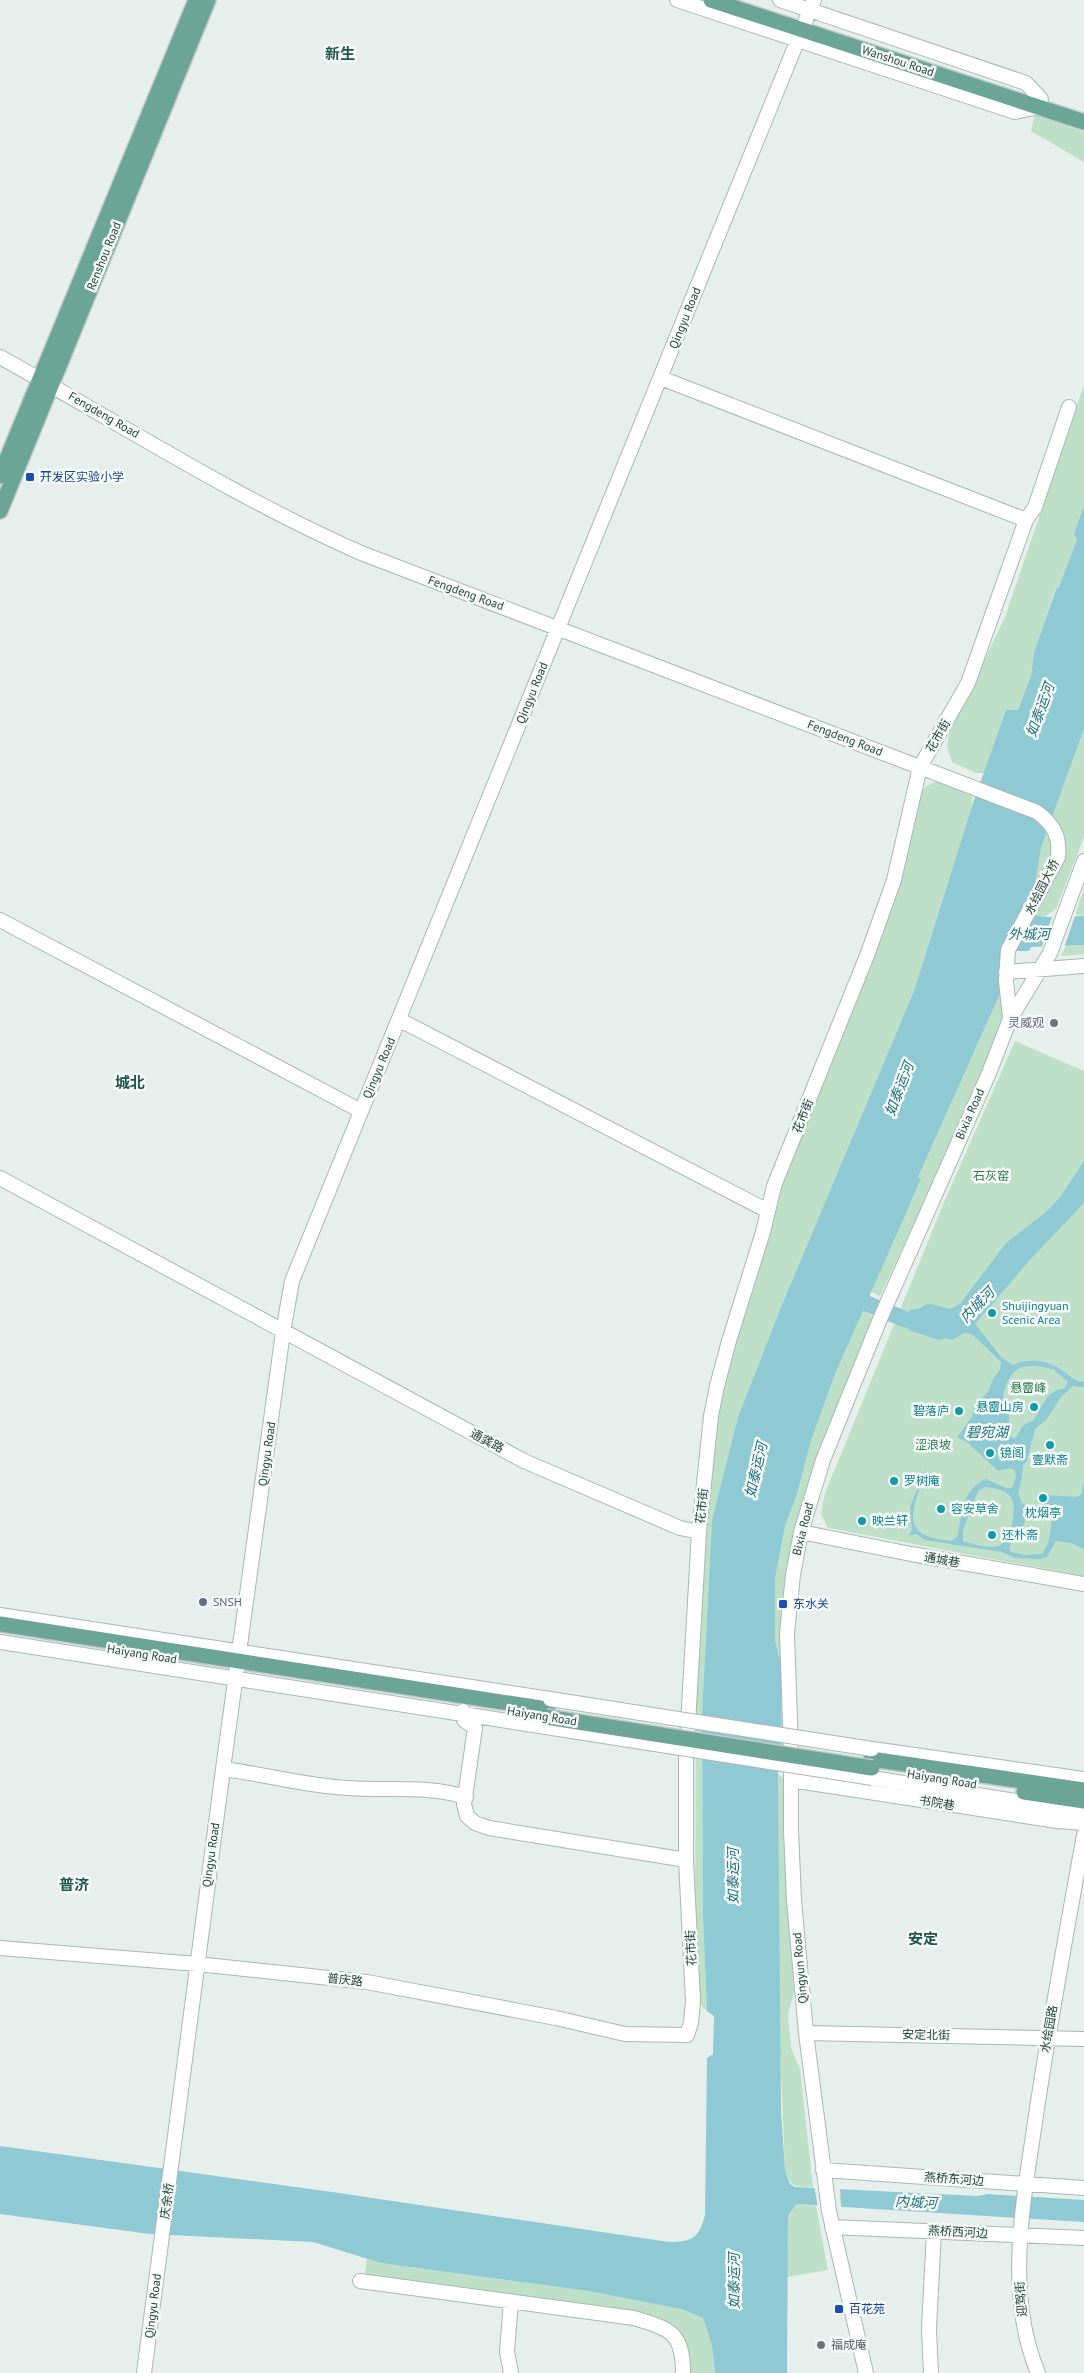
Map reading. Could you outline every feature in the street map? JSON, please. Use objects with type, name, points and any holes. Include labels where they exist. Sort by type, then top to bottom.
[{"type":"main road","name":"Renshou Road","points":[[0,511],[46,382],[196,0]]},
{"type":"main road","name":"Renshou Road","points":[[0,476],[46,382],[208,0]]},
{"type":"main road","name":"Wanshou Road","points":[[711,0],[806,20]]},
{"type":"main road","name":"Wanshou Road","points":[[745,0],[1040,103],[1084,122]]},
{"type":"main road","name":"Wanshou Road","points":[[1040,103],[1084,113]]},
{"type":"main road","name":"Haiyang Road","points":[[0,1624],[237,1665],[872,1764],[1084,1801]]},
{"type":"main road","name":"Haiyang Road","points":[[0,1632],[237,1665]]},
{"type":"main road","name":"Haiyang Road","points":[[872,1764],[1084,1790]]},
{"type":"street","points":[[677,0],[806,20],[1026,83],[1040,103]]},
{"type":"street","points":[[780,0],[806,20]]},
{"type":"street","name":"Qingyu Road","points":[[172,2164],[223,1768],[283,1332],[297,1267],[400,1020],[806,20]]},
{"type":"street","name":"Fengdeng Road","points":[[0,357],[207,476],[312,531],[361,553],[956,780]]},
{"type":"street","points":[[661,378],[1026,520]]},
{"type":"street","name":"花市街","points":[[687,2035],[691,2023],[693,2001],[686,1860],[686,1759],[699,1532],[711,1416],[717,1386],[774,1186],[868,953],[894,880],[920,766],[968,683],[1026,520],[1035,507],[1069,407]]},
{"type":"street","name":"水绘园大桥","points":[[956,780],[1037,812],[1048,820],[1058,837],[1059,850],[1056,862],[1008,950],[1006,968]]},
{"type":"street","name":"Bixia Road","points":[[791,1752],[786,1633],[793,1575],[801,1532],[823,1460],[888,1300],[989,1073],[1010,1019],[1022,997],[1042,970],[1050,953],[1084,861]]},
{"type":"street","points":[[0,920],[361,1111]]},
{"type":"street","points":[[1010,1019],[1006,968],[1042,970],[1084,966]]},
{"type":"street","points":[[400,1020],[768,1211]]},
{"type":"street","name":"通龚路","points":[[0,1178],[524,1461],[680,1528],[699,1532]]},
{"type":"street","name":"通城巷","points":[[801,1532],[911,1554],[1084,1584]]},
{"type":"street","points":[[0,1616],[237,1665]]},
{"type":"street","points":[[0,1642],[237,1665]]},
{"type":"street","points":[[464,1701],[464,1720],[475,1728],[464,1804],[467,1816],[475,1823],[489,1828],[686,1860]]},
{"type":"street","name":"Qingyun Road","points":[[791,1752],[794,1900],[806,2033],[832,2227]]},
{"type":"street","points":[[872,1764],[1084,1779]]},
{"type":"street","points":[[872,1764],[1084,1812]]},
{"type":"street","points":[[223,1768],[346,1788],[415,1788],[449,1792],[466,1797]]},
{"type":"street","name":"书院巷","points":[[791,1780],[1057,1821],[1084,1823]]},
{"type":"street","name":"水绘园路","points":[[1021,2230],[1047,2038],[1084,1835]]},
{"type":"street","name":"普庆路","points":[[0,1948],[197,1964],[367,1982],[556,2018],[626,2034],[687,2035]]},
{"type":"street","name":"安定北街","points":[[806,2033],[1084,2039]]},
{"type":"street","name":"庆余桥","points":[[161,2238],[172,2164]]},
{"type":"street","name":"燕桥东河边","points":[[824,2177],[1026,2189],[1084,2188]]},
{"type":"street","points":[[832,2227],[866,2373]]},
{"type":"street","name":"燕桥西河边","points":[[832,2227],[934,2231],[1021,2230],[1084,2238]]},
{"type":"street","name":"迎驾街","points":[[1021,2230],[1019,2271],[1021,2314],[1026,2342],[1038,2373]]},
{"type":"street","points":[[931,2373],[929,2329],[934,2231]]},
{"type":"street","name":"Qingyu Road","points":[[144,2373],[161,2238]]},
{"type":"street","points":[[360,2281],[634,2318],[661,2327],[677,2338],[683,2359],[683,2373]]},
{"type":"street","points":[[511,2302],[507,2351],[511,2373]]},
{"type":"green space","points":[[1035,114],[1084,132],[1084,162],[1031,131]]},
{"type":"green space","points":[[1084,385],[1084,506],[1075,534],[1077,539],[1059,587],[1055,589],[1034,652],[1031,676],[1018,710],[1006,710],[984,773],[976,773],[952,762],[947,747],[949,734],[1005,617]]},
{"type":"green space","points":[[1084,729],[1084,837],[1056,909],[1044,917],[1036,915],[1035,885],[1041,848]]},
{"type":"green space","points":[[937,781],[962,790],[972,796],[972,806],[914,991],[781,1307],[738,1417],[712,1520],[702,1713],[703,1916],[707,2011],[699,2004],[695,1903],[696,1653],[704,1537],[721,1382],[777,1187],[895,897],[918,794],[927,786]]},
{"type":"green space","points":[[1084,888],[1084,916],[1076,915],[1076,913]]},
{"type":"green space","points":[[1084,945],[1084,954],[1061,956],[1066,946]]},
{"type":"green space","points":[[1000,994],[1003,1009],[1001,1022],[976,1091],[880,1296],[870,1291],[921,1179],[918,1177]]},
{"type":"green space","name":"Shuijingyuan Scenic Area","points":[[1015,1041],[1084,1071],[1084,1576],[828,1528],[821,1514],[825,1493],[945,1200]]},
{"type":"green space","points":[[862,1310],[874,1317],[802,1506],[781,1666],[775,1640],[775,1579],[785,1526],[797,1494],[811,1441],[835,1374]]},
{"type":"green space","points":[[778,1774],[785,1780],[794,1992],[788,2014],[791,2048],[800,2069],[813,2187],[794,2185],[785,2170],[779,2027]]},
{"type":"green space","points":[[796,2204],[816,2206],[828,2270],[787,2277],[788,2215]]},
{"type":"green space","points":[[367,2258],[381,2263],[588,2291],[681,2309],[703,2318],[712,2346],[715,2373],[688,2373],[684,2341],[681,2334],[670,2323],[662,2319],[365,2274]]},
{"type":"water","points":[[1084,506],[1084,729],[1041,848],[1035,885],[1036,915],[1044,917],[1084,916],[1084,945],[1031,947],[1029,951],[1017,951],[1011,954],[1004,963],[1000,994],[918,1177],[921,1179],[835,1374],[811,1441],[797,1494],[785,1526],[775,1579],[775,1640],[781,1666],[782,1747],[778,1774],[781,2112],[785,2170],[790,2184],[795,2187],[978,2196],[988,2194],[1084,2200],[1084,2222],[796,2204],[788,2216],[787,2373],[715,2373],[712,2346],[703,2318],[681,2309],[588,2291],[381,2263],[313,2242],[150,2234],[0,2214],[0,2146],[332,2192],[669,2242],[689,2240],[697,2234],[705,2215],[707,2058],[713,2054],[714,2016],[707,2011],[703,1916],[702,1713],[712,1520],[738,1417],[781,1307],[914,991],[972,806],[1006,710],[1018,710],[1031,676],[1034,652],[1056,589],[1059,587],[1077,539],[1074,534]]},
{"type":"water","name":"碧宛湖","points":[[1084,1161],[1084,1203],[1028,1262],[975,1324],[1002,1358],[1013,1365],[1032,1360],[1045,1362],[1084,1382],[1084,1387],[1073,1386],[1061,1397],[1047,1419],[1035,1429],[1027,1461],[1023,1465],[1018,1493],[1022,1503],[1029,1507],[1043,1505],[1046,1495],[1076,1497],[1081,1495],[1084,1481],[1084,1549],[1071,1543],[1056,1541],[1047,1557],[1040,1559],[1015,1558],[1002,1552],[925,1540],[917,1534],[908,1536],[912,1530],[910,1507],[926,1467],[914,1506],[913,1517],[915,1526],[921,1533],[933,1538],[951,1541],[957,1537],[964,1504],[972,1489],[986,1479],[1006,1488],[1012,1488],[1016,1477],[1015,1471],[1011,1468],[998,1471],[968,1443],[957,1437],[972,1417],[975,1404],[988,1392],[993,1379],[1000,1370],[1001,1362],[972,1334],[964,1333],[952,1340],[946,1338],[939,1340],[911,1331],[905,1326],[904,1319],[910,1310],[921,1308],[924,1305],[931,1304],[950,1309],[960,1304],[1006,1243],[1047,1211],[1061,1196]],"holes":[[[1036,1366],[1053,1369],[1068,1382],[1064,1389],[1049,1395],[1034,1420],[1024,1425],[1014,1439],[1009,1434],[1009,1412],[1006,1411],[1003,1400],[1006,1387],[1015,1371],[1024,1367]],[[985,1487],[996,1489],[1003,1491],[1012,1499],[1014,1512],[1011,1530],[1006,1534],[1001,1545],[995,1547],[980,1546],[963,1541],[963,1530],[978,1491]],[[1043,1511],[1052,1520],[1048,1544],[1042,1554],[1024,1555],[1012,1552],[1009,1549],[1012,1540],[1026,1518]]]},
{"type":"pier","points":[[1076,913],[1064,948],[1041,949],[1053,914]]},
{"type":"pier","points":[[814,2185],[840,2186],[841,2209],[818,2208]]},
{"type":"waterway","name":"内城河","points":[[846,1295],[904,1319],[926,1325]]},
{"type":"place","name":"开发区实验小学","points":[[30,477]]},
{"type":"place","name":"灵威观","points":[[1054,1023]]},
{"type":"place","name":"Shuijingyuan Scenic Area","points":[[992,1313]]},
{"type":"place","name":"悬霤山房","points":[[1034,1407]]},
{"type":"place","name":"碧落庐","points":[[959,1411]]},
{"type":"place","name":"壹默斋","points":[[1050,1445]]},
{"type":"place","name":"镜阁","points":[[990,1453]]},
{"type":"place","name":"罗树庵","points":[[894,1481]]},
{"type":"place","name":"枕烟亭","points":[[1043,1498]]},
{"type":"place","name":"容安草舍","points":[[941,1509]]},
{"type":"place","name":"映兰轩","points":[[862,1521]]},
{"type":"place","name":"还朴斋","points":[[992,1535]]},
{"type":"place","name":"SNSH","points":[[203,1602]]},
{"type":"place","name":"东水关","points":[[783,1604]]},
{"type":"place","name":"百花苑","points":[[839,2309]]},
{"type":"place","name":"福成庵","points":[[821,2345]]},
{"type":"district","name":"新生","points":[[340,54]]},
{"type":"district","name":"城北","points":[[130,1083]]},
{"type":"district","name":"普济","points":[[74,1885]]},
{"type":"district","name":"安定","points":[[923,1939]]},
{"type":"water label","name":"如泰运河","points":[[1040,710]]},
{"type":"water label","name":"外城河","points":[[1029,934]]},
{"type":"water label","name":"如泰运河","points":[[899,1089]]},
{"type":"water label","name":"如泰运河","points":[[756,1470]]},
{"type":"water label","name":"如泰运河","points":[[733,1876]]},
{"type":"water label","name":"如泰运河","points":[[734,2281]]},
{"type":"park label","name":"石灰窑","points":[[991,1176]]},
{"type":"park label","name":"悬霤峰","points":[[1028,1388]]},
{"type":"park label","name":"涩浪坡","points":[[933,1445]]}]
